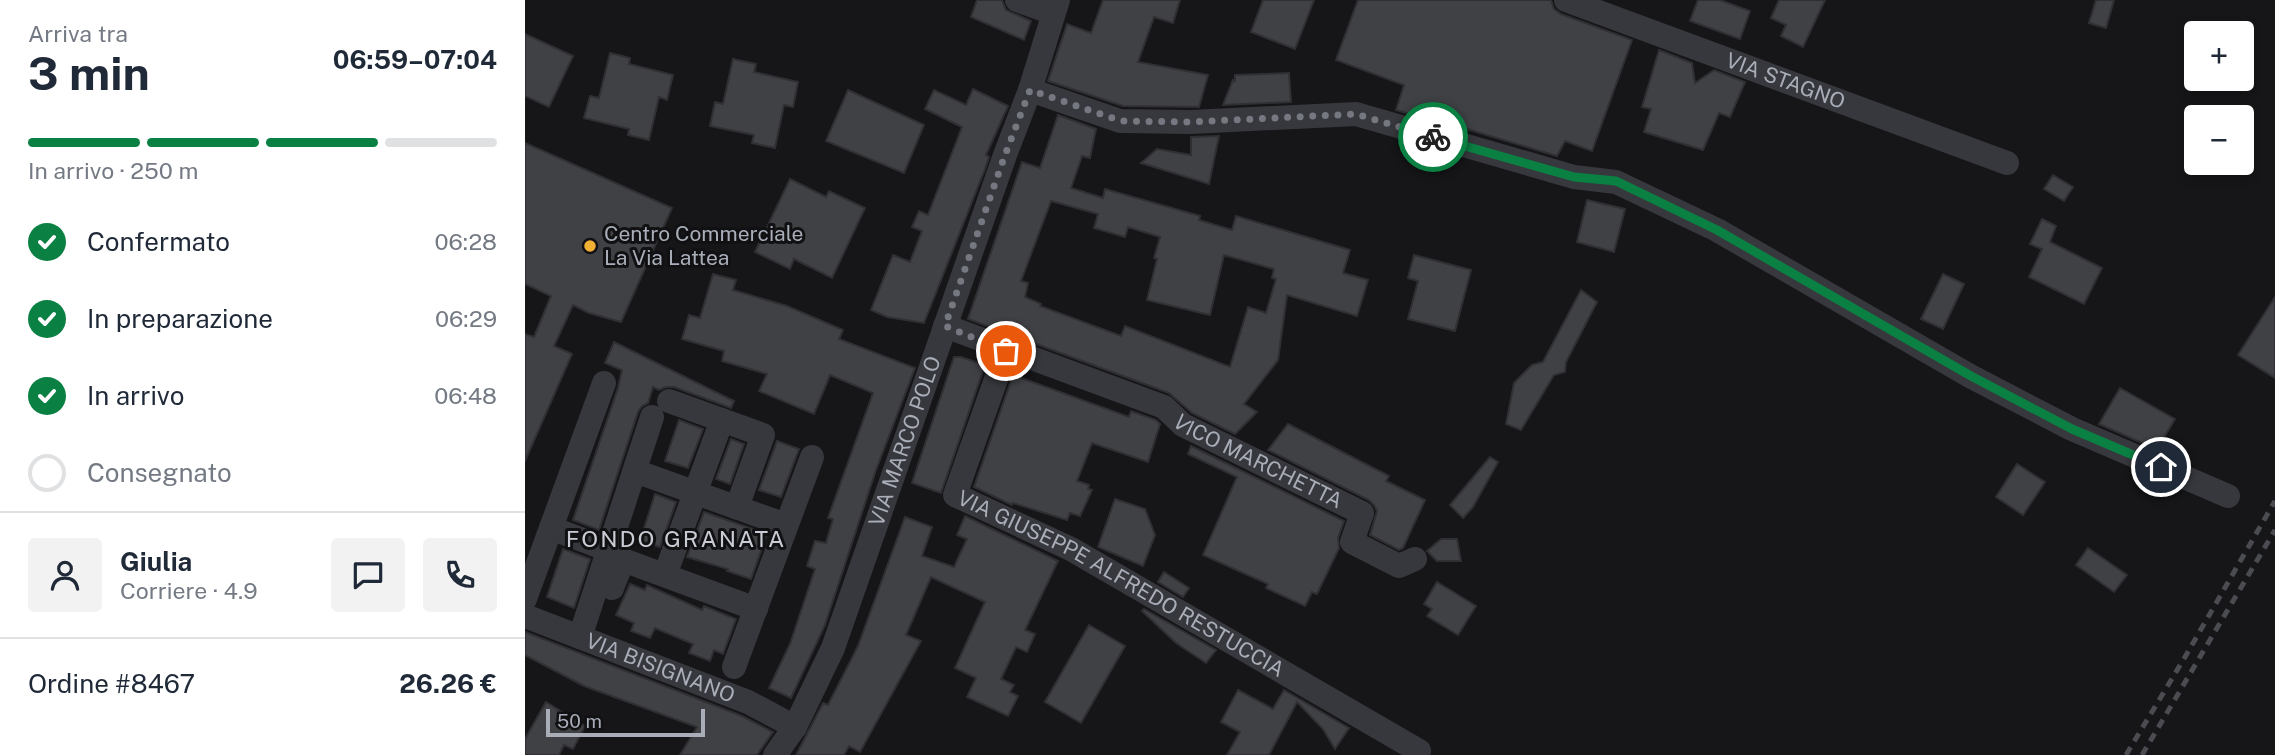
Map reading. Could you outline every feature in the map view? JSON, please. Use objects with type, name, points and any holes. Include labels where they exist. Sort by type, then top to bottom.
[{"type":"street","points":[[1017,0],[1056,7]]},
{"type":"street","name":"VIA STAGNO","points":[[1566,0],[2007,163]]},
{"type":"street","name":"VIA MARCO POLO","points":[[775,755],[795,727],[833,648],[1030,90],[1056,7]]},
{"type":"street","points":[[1030,90],[1121,121],[1191,122],[1356,114],[1574,177],[1616,181],[1717,230],[1971,376],[2072,429],[2228,496]]},
{"type":"street","name":"VICO MARCHETTA","points":[[945,326],[1006,351],[1164,407],[1183,425],[1362,513],[1352,542],[1399,566],[1415,559]]},
{"type":"street","name":"VIA GIUSEPPE ALFREDO RESTUCCIA","points":[[1006,351],[955,495],[1071,549],[1419,751]]},
{"type":"street","points":[[525,599],[540,540],[604,383]]},
{"type":"street","points":[[586,639],[616,555],[635,471],[660,409],[722,420],[763,435],[737,507]]},
{"type":"street","points":[[665,575],[722,420]]},
{"type":"street","points":[[734,667],[812,457]]},
{"type":"street","points":[[635,471],[786,525]]},
{"type":"street","points":[[540,540],[616,555],[755,609]]},
{"type":"street","name":"VIA BISIGNANO","points":[[525,616],[748,702],[795,727]]},
{"type":"building","points":[[977,0],[1002,0],[1006,10],[1031,21],[1024,40],[971,17]]},
{"type":"building","points":[[1103,0],[1180,0],[1173,23],[1154,17],[1138,62],[1208,75],[1199,107],[1123,106],[1048,81],[1067,24],[1091,33]]},
{"type":"building","points":[[1263,0],[1314,0],[1295,49],[1251,32]]},
{"type":"building","points":[[1358,0],[1551,0],[1554,9],[1561,14],[1632,40],[1592,151],[1565,141],[1557,156],[1396,110],[1404,85],[1336,60]]},
{"type":"building","points":[[1698,0],[1720,0],[1750,11],[1740,39],[1690,21]]},
{"type":"building","points":[[1779,0],[1825,0],[1803,47],[1781,36],[1786,25],[1771,18]]},
{"type":"building","points":[[2096,0],[2114,0],[2106,28],[2089,23]]},
{"type":"building","points":[[525,34],[573,56],[549,107],[525,96]]},
{"type":"building","points":[[1659,50],[1692,63],[1695,83],[1714,70],[1745,82],[1730,117],[1719,113],[1703,150],[1644,132],[1651,109],[1642,107]]},
{"type":"building","points":[[610,53],[630,58],[629,64],[673,75],[667,100],[659,97],[649,140],[628,135],[629,129],[584,118],[590,96],[599,98]]},
{"type":"building","points":[[733,59],[756,64],[754,72],[798,82],[793,107],[784,105],[775,148],[752,143],[754,135],[710,126],[715,102],[723,104]]},
{"type":"building","points":[[1289,73],[1291,102],[1223,105],[1233,80],[1235,81],[1235,75]]},
{"type":"building","points":[[973,89],[1008,106],[986,155],[989,157],[985,169],[924,323],[887,317],[871,310],[893,255],[910,262],[922,231],[912,227],[919,211],[928,215],[962,127],[925,109],[934,90],[966,105]]},
{"type":"building","points":[[848,90],[924,125],[904,173],[826,141]]},
{"type":"building","points":[[1058,115],[1096,129],[1090,158],[1082,156],[1071,188],[1103,198],[1105,189],[1200,216],[1199,220],[1232,230],[1236,216],[1350,250],[1343,273],[1368,280],[1357,316],[1287,295],[1278,360],[1244,404],[1257,412],[1235,434],[1192,413],[1169,393],[968,319],[1022,162],[1040,168]],"holes":[[[1051,201],[1098,214],[1094,228],[1125,237],[1128,227],[1160,237],[1147,300],[1210,315],[1224,255],[1274,269],[1272,278],[1276,279],[1266,313],[1248,307],[1230,367],[1125,326],[1121,336],[1040,306],[1041,304],[1025,297],[1028,283],[1021,281]]]},
{"type":"building","points":[[1219,136],[1209,184],[1141,163],[1157,149],[1191,155],[1191,137]]},
{"type":"building","name":"Centro Commerciale La Via Lattea","points":[[525,143],[672,208],[621,322],[589,313],[573,305],[554,346],[572,354],[525,461],[525,334],[534,337],[551,296],[525,284]]},
{"type":"building","points":[[2053,175],[2073,187],[2064,201],[2044,189]]},
{"type":"building","points":[[790,179],[826,197],[829,191],[865,208],[832,278],[794,259],[790,269],[755,252]]},
{"type":"building","points":[[1587,200],[1625,209],[1614,252],[1577,242]]},
{"type":"building","points":[[2042,219],[2056,226],[2050,242],[2102,268],[2084,304],[2029,277],[2042,249],[2030,244]]},
{"type":"building","points":[[1414,255],[1471,270],[1455,331],[1408,319],[1418,281],[1408,278]]},
{"type":"building","points":[[713,274],[736,280],[733,290],[787,306],[843,330],[839,339],[915,368],[876,470],[825,625],[791,698],[769,688],[790,644],[815,569],[807,566],[815,541],[826,543],[833,519],[828,518],[873,393],[830,375],[814,414],[759,391],[767,374],[722,361],[724,351],[682,339],[689,315],[700,318]]},
{"type":"building","points":[[1943,274],[1964,284],[1943,329],[1921,319]]},
{"type":"building","points":[[1581,290],[1597,302],[1566,362],[1565,372],[1554,375],[1521,430],[1506,424],[1514,383],[1532,365],[1543,362]]},
{"type":"building","points":[[2275,297],[2275,378],[2238,355]]},
{"type":"building","points":[[614,342],[734,401],[731,408],[674,387],[659,390],[653,387],[648,403],[638,412],[599,530],[573,520],[618,388],[622,370],[605,363]]},
{"type":"building","points":[[954,357],[985,365],[941,493],[912,483]]},
{"type":"building","points":[[1013,375],[1129,417],[1131,411],[1156,420],[1160,424],[1148,462],[1092,443],[1077,481],[1089,485],[1088,489],[1092,490],[1080,516],[1070,513],[1067,520],[1013,503],[1012,505],[974,487]]},
{"type":"building","points":[[2120,388],[2175,419],[2163,439],[2171,443],[2165,453],[2099,424]]},
{"type":"building","points":[[679,420],[703,429],[688,468],[665,461]]},
{"type":"building","points":[[1288,424],[1389,476],[1386,481],[1425,500],[1403,548],[1399,550],[1370,535],[1377,511],[1369,500],[1268,450]]},
{"type":"building","points":[[731,439],[744,444],[730,484],[716,479]]},
{"type":"building","points":[[777,441],[799,449],[781,497],[759,490]]},
{"type":"building","points":[[1191,446],[1344,521],[1338,538],[1339,548],[1317,594],[1312,592],[1305,606],[1266,588],[1268,584],[1203,555],[1237,477],[1188,454]]},
{"type":"building","points":[[1490,457],[1498,462],[1473,507],[1463,518],[1450,505]]},
{"type":"building","points":[[2017,464],[2045,482],[2023,515],[1996,497]]},
{"type":"building","points":[[655,494],[676,502],[660,547],[640,541]]},
{"type":"building","points":[[1115,499],[1145,509],[1155,535],[1143,566],[1098,547]]},
{"type":"building","points":[[704,512],[767,534],[751,579],[687,557]]},
{"type":"building","points":[[965,516],[1058,561],[1025,630],[1035,634],[1027,652],[1016,647],[1001,679],[1014,685],[1010,692],[1018,696],[1008,716],[967,697],[976,678],[955,668],[985,602],[931,577],[906,635],[921,641],[860,752],[849,746],[844,755],[796,755],[823,703],[828,705],[858,646],[905,517],[932,527],[922,556],[954,567],[967,539],[957,535]]},
{"type":"building","points":[[1441,539],[1457,539],[1461,561],[1437,561],[1427,551]]},
{"type":"building","points":[[2088,548],[2127,575],[2114,592],[2076,565]]},
{"type":"building","points":[[563,549],[590,559],[574,608],[547,597]]},
{"type":"building","points":[[1164,572],[1189,588],[1183,597],[1158,582]]},
{"type":"building","points":[[1437,582],[1476,606],[1458,635],[1427,616],[1432,609],[1424,604]]},
{"type":"building","points":[[630,584],[645,590],[647,585],[702,610],[704,606],[736,619],[723,654],[714,650],[710,661],[689,653],[693,644],[655,628],[650,638],[631,631],[634,623],[616,615]]},
{"type":"building","points":[[1144,609],[1216,650],[1206,663],[1176,643],[1142,611]]},
{"type":"building","points":[[1089,625],[1125,646],[1081,723],[1045,702]]},
{"type":"building","points":[[525,632],[742,716],[773,732],[757,755],[680,755],[697,727],[584,686],[525,655]]},
{"type":"building","points":[[1238,690],[1273,709],[1284,690],[1349,728],[1335,749],[1323,729],[1297,702],[1269,755],[1227,755],[1240,732],[1221,722]]},
{"type":"building","points":[[546,702],[585,726],[573,749],[564,745],[559,755],[525,755],[525,739]]},
{"type":"railway","points":[[2126,755],[2275,501]]},
{"type":"railway","points":[[2142,755],[2275,530]]},
{"type":"way so far","points":[[1006,351],[945,326],[1030,90],[1121,121],[1191,122],[1356,114],[1433,137]]},
{"type":"place","name":"Centro Commerciale La Via Lattea","points":[[590,246]]},
{"type":"district","name":"FONDO GRANATA","points":[[676,539]]},
{"type":"route","points":[[1433,137],[1574,177],[1616,181],[1717,230],[1971,376],[2072,429],[2161,467]]}]
